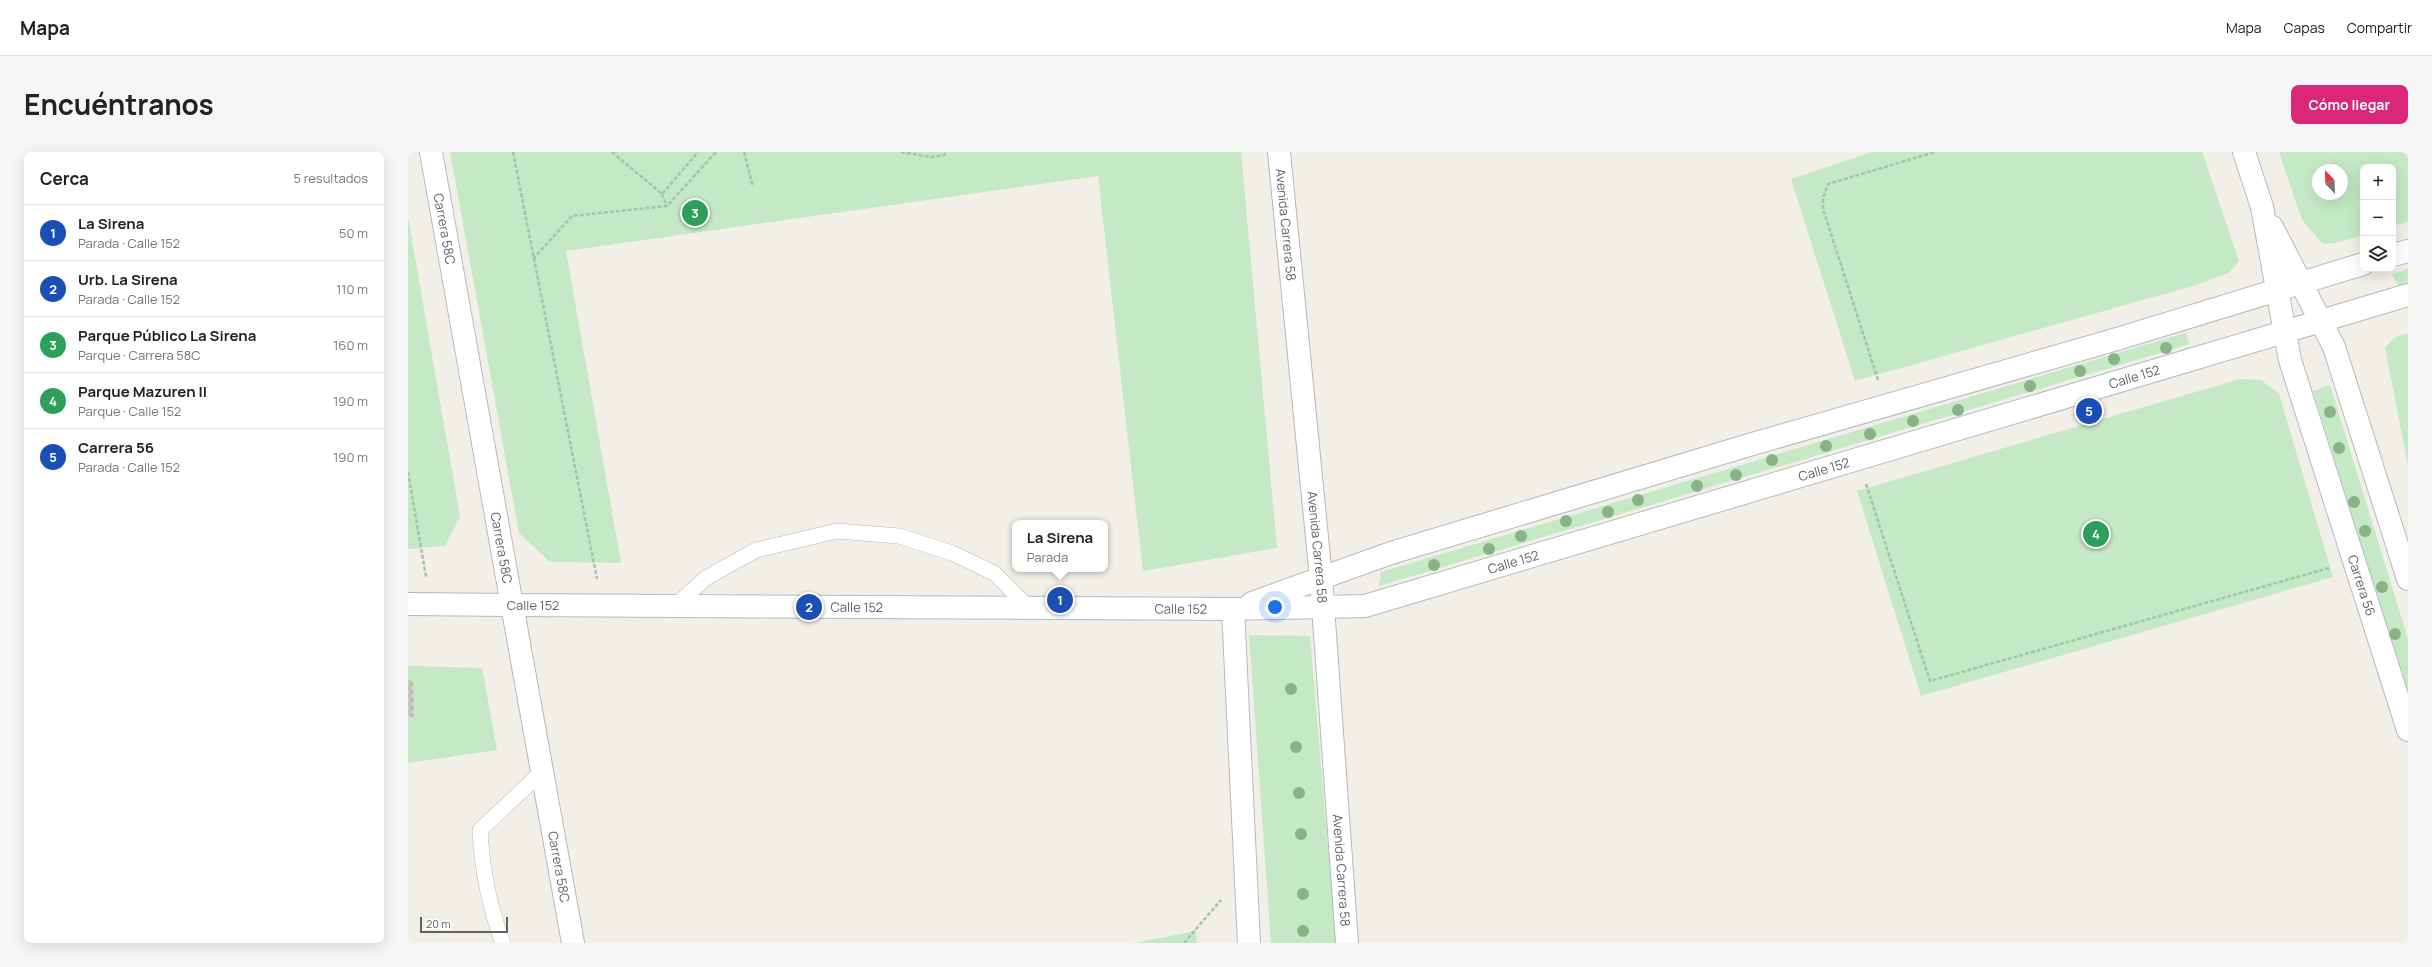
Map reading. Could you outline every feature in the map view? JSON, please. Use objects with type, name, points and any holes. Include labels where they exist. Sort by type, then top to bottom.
[{"type":"street","name":"Carrera 58C","points":[[431,152],[573,943]]},
{"type":"street","name":"Avenida Carrera 58","points":[[1278,152],[1323,607],[1347,943]]},
{"type":"street","name":"Carrera 56","points":[[2244,152],[2262,206],[2290,360],[2408,730]]},
{"type":"street","name":"Carrera 56","points":[[2262,206],[2334,346],[2408,578]]},
{"type":"street","points":[[2396,254],[2408,250]]},
{"type":"street","name":"Calle 152","points":[[1234,609],[1376,558],[1756,443],[2277,291],[2360,265]]},
{"type":"street","name":"Calle 152","points":[[408,604],[1234,609],[1365,606],[2408,295]]},
{"type":"street","points":[[1234,609],[1249,943]]},
{"type":"lane","points":[[675,606],[706,578],[756,550],[809,536],[837,531],[899,536],[952,553],[994,573],[1029,608]]},
{"type":"lane","points":[[503,943],[494,919],[482,866],[480,830],[543,771]]},
{"type":"path","points":[[513,152],[532,260],[597,582]]},
{"type":"path","points":[[612,152],[662,194],[667,206]]},
{"type":"path","points":[[662,194],[698,152]]},
{"type":"path","points":[[532,260],[572,216],[667,206],[716,152]]},
{"type":"path","points":[[744,152],[753,187]]},
{"type":"path","points":[[901,152],[930,157],[944,155],[947,152]]},
{"type":"path","points":[[1880,386],[1823,209],[1823,198],[1828,184],[1935,152]]},
{"type":"path","points":[[408,472],[427,582]]},
{"type":"path","points":[[1866,483],[1930,681],[2354,561]]},
{"type":"path","points":[[1184,943],[1245,870]]},
{"type":"green space","points":[[450,152],[1241,152],[1277,548],[1143,571],[1098,176],[566,251],[621,563],[550,562],[519,533]]},
{"type":"green space","points":[[1872,152],[2202,152],[2239,261],[2229,273],[2196,285],[1855,381],[1791,179]]},
{"type":"green space","points":[[2279,152],[2408,152],[2408,222],[2396,225],[2396,164],[2360,164],[2360,236],[2335,243],[2323,244],[2302,220]]},
{"type":"green space","points":[[408,217],[460,517],[445,546],[408,549]]},
{"type":"green space","points":[[2408,269],[2408,283],[2399,286],[2392,274]]},
{"type":"green space","points":[[2185,333],[2190,344],[1379,586],[1381,572]]},
{"type":"green space","points":[[2408,333],[2408,465],[2385,348],[2394,338]]},
{"type":"green space","points":[[2240,379],[2261,380],[2279,394],[2333,577],[1921,696],[1857,491]]},
{"type":"green space","points":[[2330,385],[2408,639],[2408,695],[2313,391]]},
{"type":"green space","points":[[1249,635],[1310,636],[1336,943],[1271,943]]},
{"type":"green space","points":[[408,666],[482,668],[497,750],[408,763]]},
{"type":"green space","points":[[1196,931],[1197,943],[1134,943]]},
{"type":"building","points":[[408,680],[413,681],[414,717],[408,717]]},
{"type":"place","name":"Parque Público La Sirena","points":[[695,213]]},
{"type":"place","name":"Carrera 56","points":[[2089,411]]},
{"type":"place","name":"Parque Mazuren II","points":[[2096,534]]},
{"type":"place","name":"La Sirena","points":[[1060,600]]},
{"type":"place","name":"Urb. La Sirena","points":[[809,607]]}]
